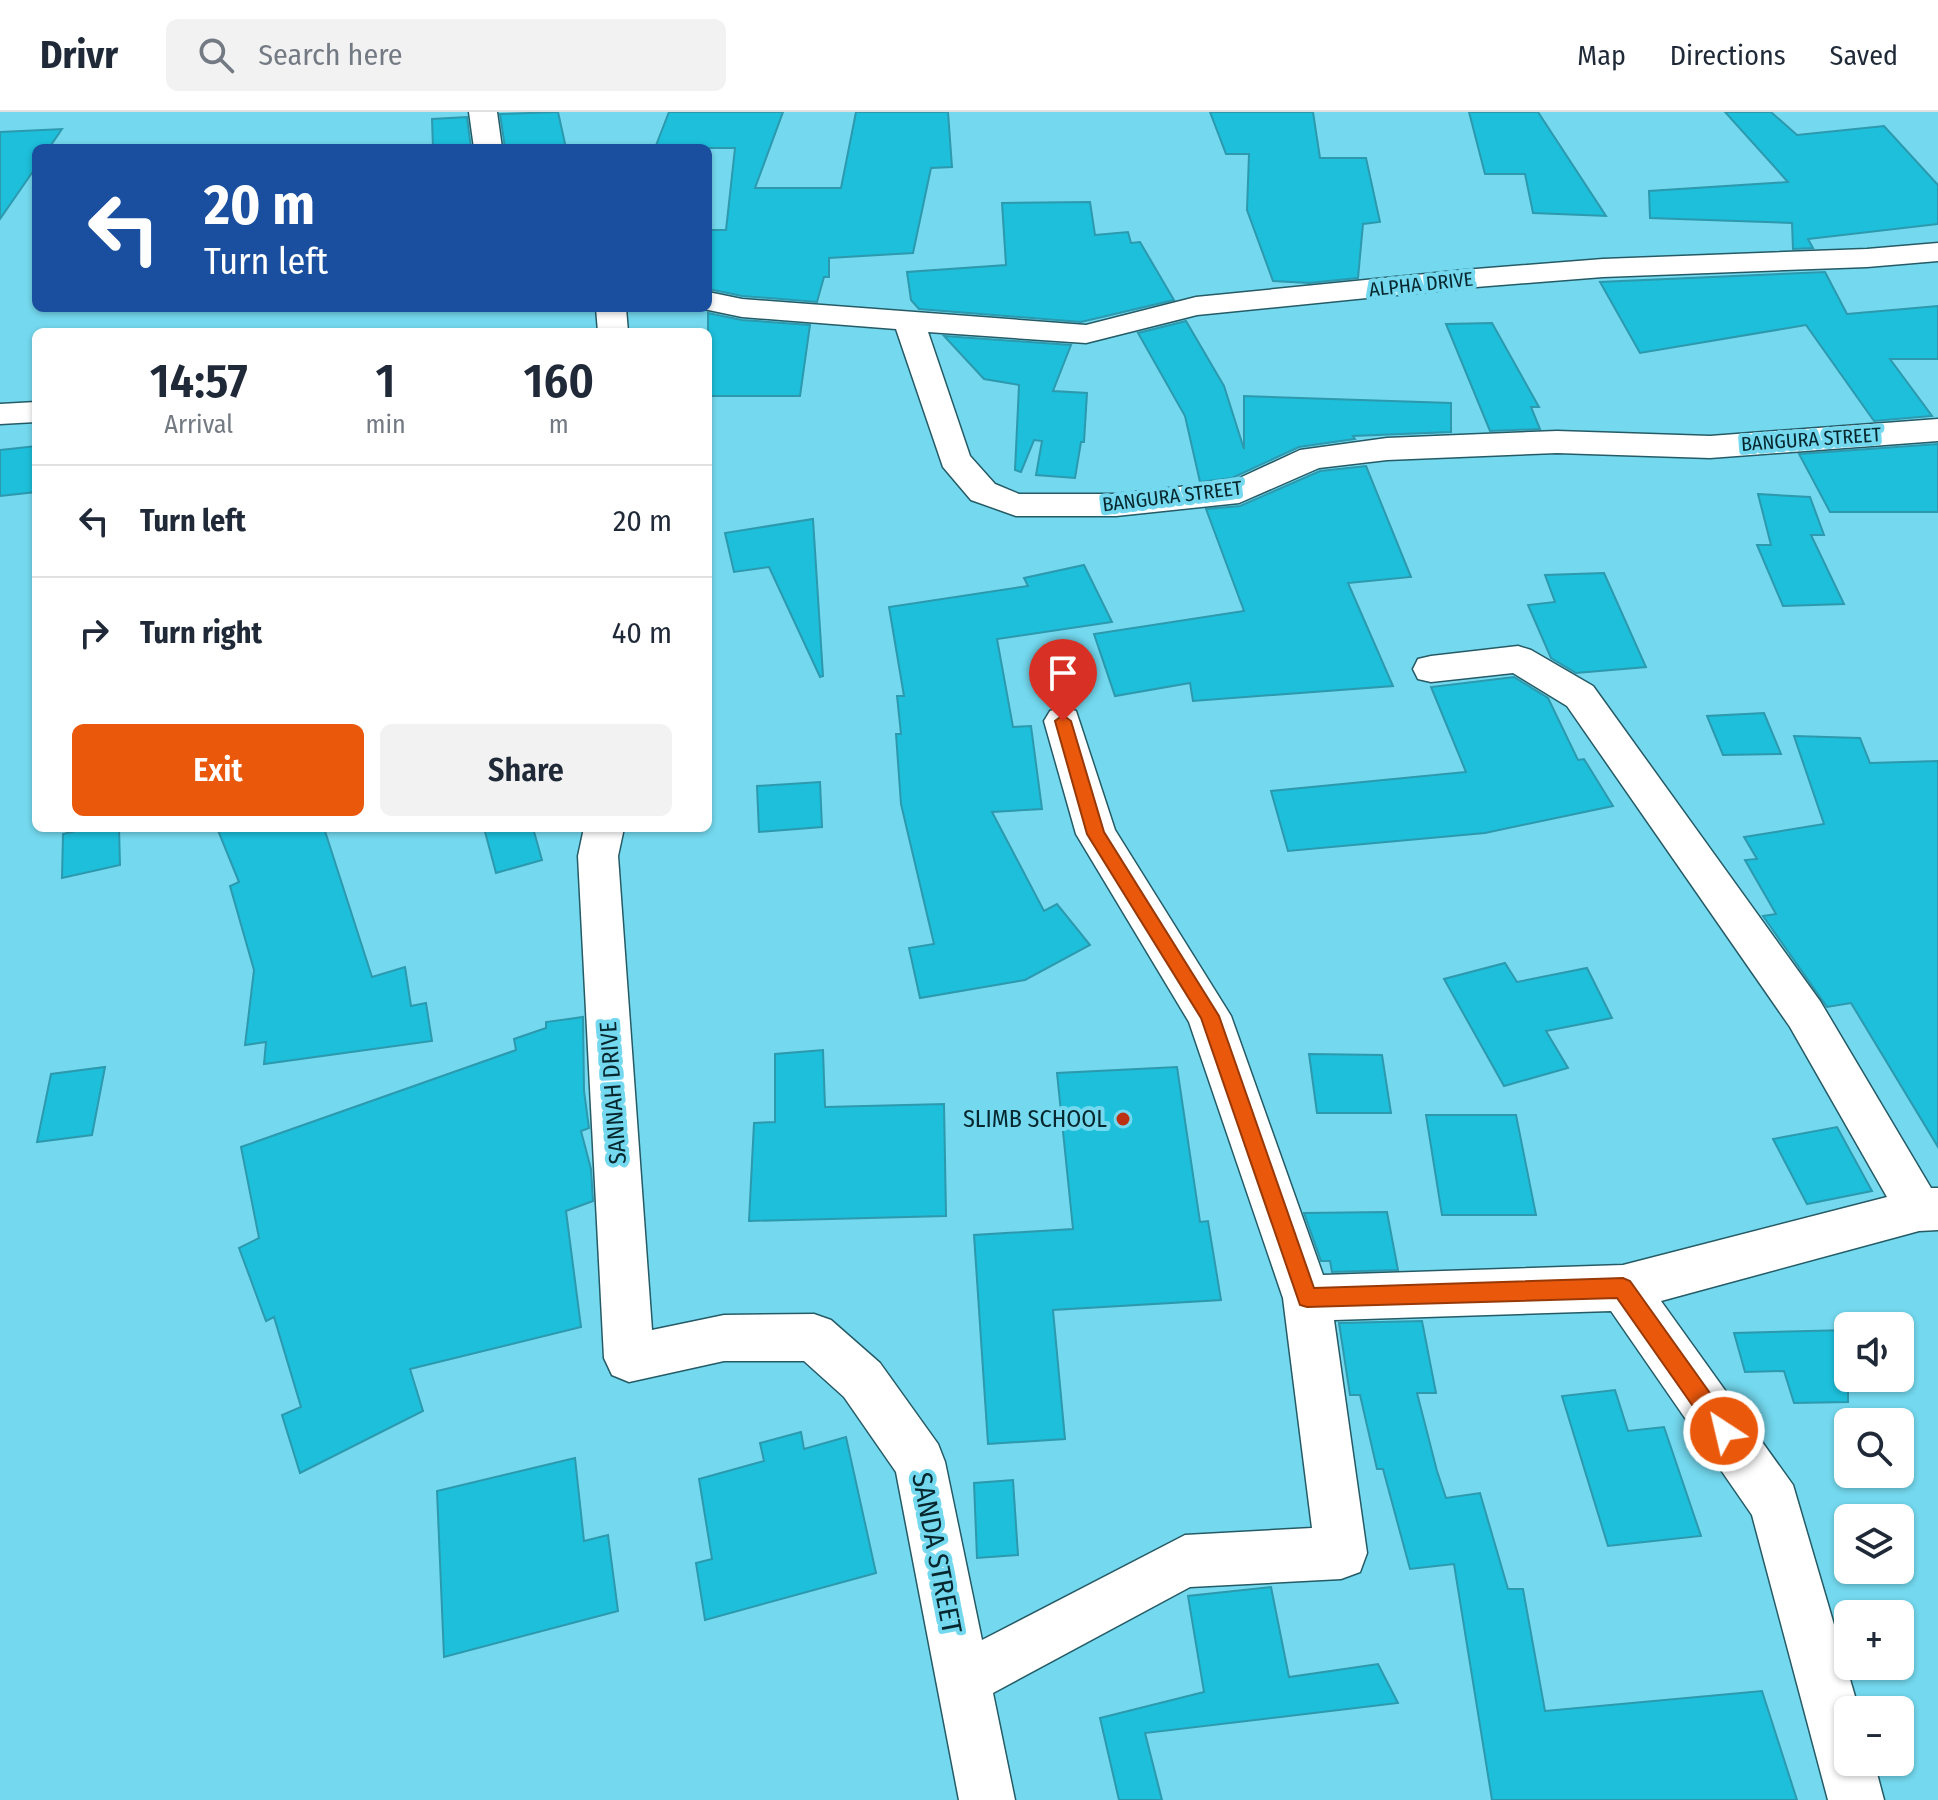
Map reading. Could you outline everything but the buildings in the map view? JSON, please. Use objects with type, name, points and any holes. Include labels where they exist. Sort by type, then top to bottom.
[{"type":"street","points":[[483,112],[487,144]]},
{"type":"street","name":"ALPHA DRIVE","points":[[909,321],[1086,334],[1196,306],[1476,278],[1603,268],[1867,258],[1938,252]]},
{"type":"street","points":[[712,302],[742,308],[909,321]]},
{"type":"street","name":"BANGURA STREET","points":[[909,321],[955,459],[983,492],[1016,505],[1116,505],[1239,492],[1312,458],[1387,449],[1557,442],[1710,447],[1938,430]]},
{"type":"street","points":[[0,414],[32,412]]},
{"type":"street","points":[[1307,1298],[1623,1288],[1929,1209],[1805,1014],[1580,696],[1518,659],[1431,669]]},
{"type":"street","points":[[962,1680],[1185,1561],[1341,1553],[1307,1298],[1209,1016],[1096,834],[1063,721]]},
{"type":"street","name":"SANNAH DRIVE","points":[[603,832],[598,856],[629,1358]]},
{"type":"street","points":[[1623,1288],[1775,1503],[1856,1800]]},
{"type":"street","name":"SANDA STREET","points":[[629,1358],[724,1338],[814,1337],[862,1380],[920,1462],[987,1800]]},
{"type":"place","name":"SLIMB SCHOOL","points":[[1123,1119]]},
{"type":"route","points":[[1063,721],[1096,834],[1209,1016],[1307,1298],[1623,1288],[1724,1431]]}]
